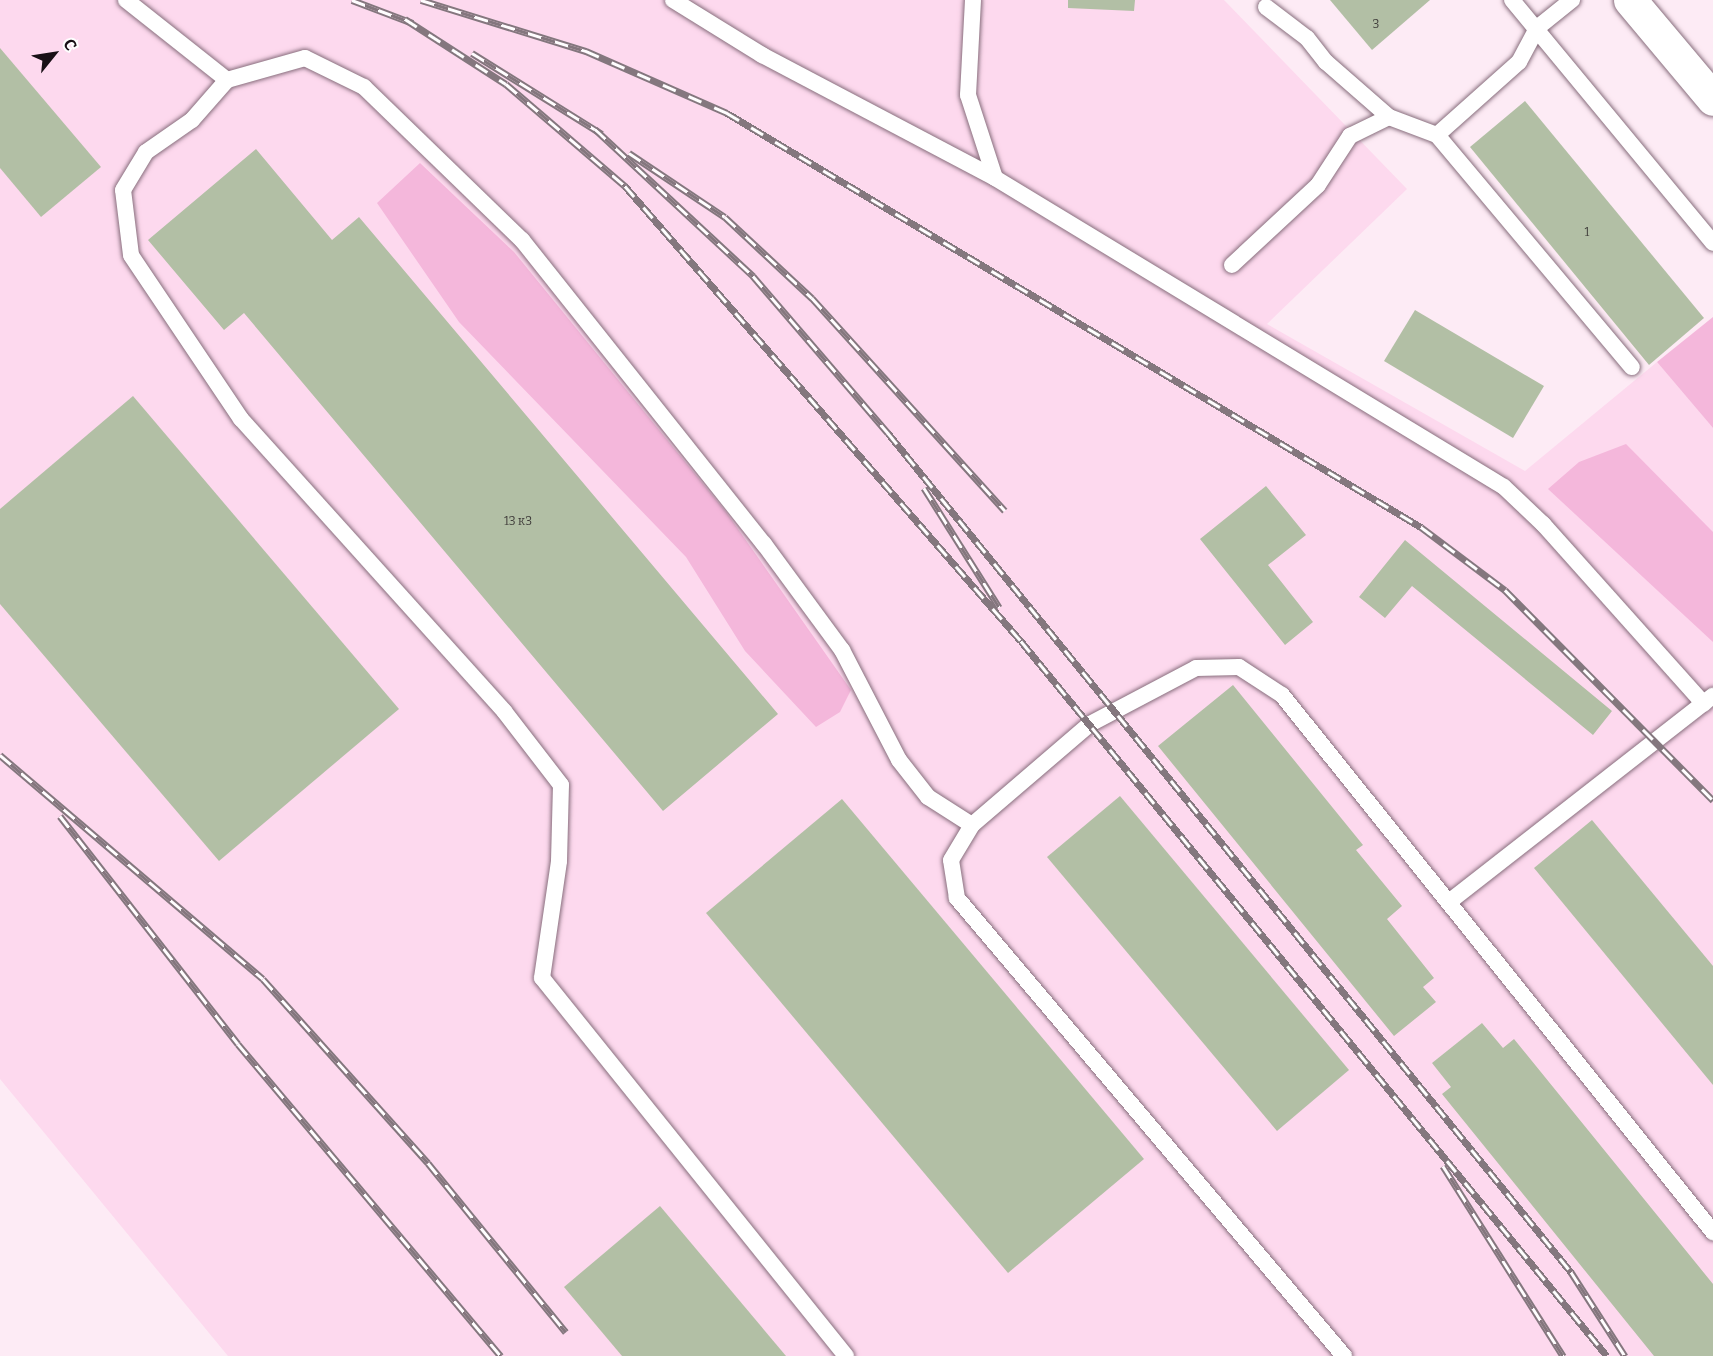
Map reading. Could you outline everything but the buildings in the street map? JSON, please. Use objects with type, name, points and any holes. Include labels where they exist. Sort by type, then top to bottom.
[{"type":"street","points":[[1630,0],[1713,99]]},
{"type":"lane","points":[[126,0],[227,80]]},
{"type":"lane","points":[[673,0],[762,55],[994,178],[1504,487],[1543,524],[1708,700],[1449,902]]},
{"type":"lane","points":[[973,0],[968,95],[994,178]]},
{"type":"lane","points":[[1512,0],[1537,28],[1562,65],[1713,243]]},
{"type":"lane","points":[[1437,135],[1519,62],[1537,28],[1572,0]]},
{"type":"lane","points":[[1266,7],[1307,38],[1326,62],[1389,117],[1437,135],[1632,367]]},
{"type":"lane","points":[[846,1356],[542,978],[559,861],[561,785],[504,711],[241,419],[131,255],[123,190],[146,152],[192,120],[227,80],[305,58],[364,87],[522,240],[764,544],[842,650],[899,760],[928,797],[972,825]]},
{"type":"lane","points":[[1232,265],[1318,185],[1350,136],[1389,117]]},
{"type":"lane","points":[[1344,1356],[957,898],[951,860],[972,825],[1046,757],[1111,711],[1196,668],[1239,667],[1282,695],[1713,1232]]},
{"type":"shaded area","points":[[0,0],[1224,0],[1407,189],[1267,324],[1525,471],[1657,362],[1713,428],[1713,1356],[228,1356],[0,1079]]},
{"type":"shaded area","points":[[420,163],[514,252],[726,512],[851,690],[840,712],[816,727],[745,651],[686,557],[459,322],[377,203]]},
{"type":"shaded area","points":[[1713,317],[1713,428],[1657,362]]},
{"type":"shaded area","points":[[1626,444],[1713,532],[1713,642],[1548,489],[1579,462]]},
{"type":"railway","points":[[352,0],[413,23]]},
{"type":"railway","points":[[421,0],[586,51],[727,113],[1421,527],[1505,590],[1713,800]]},
{"type":"railway","points":[[405,19],[506,84],[625,186],[1021,641],[1607,1356]]},
{"type":"railway","points":[[472,53],[602,134]]},
{"type":"railway","points":[[595,129],[753,276],[888,433],[1571,1272],[1625,1356]]},
{"type":"railway","points":[[629,153],[725,217],[812,298],[1005,511]]},
{"type":"railway","points":[[924,488],[999,607]]},
{"type":"railway","points":[[0,755],[263,979],[428,1163],[566,1332]]},
{"type":"railway","points":[[60,816],[238,1044],[501,1356]]},
{"type":"railway","points":[[1443,1166],[1563,1356]]}]
